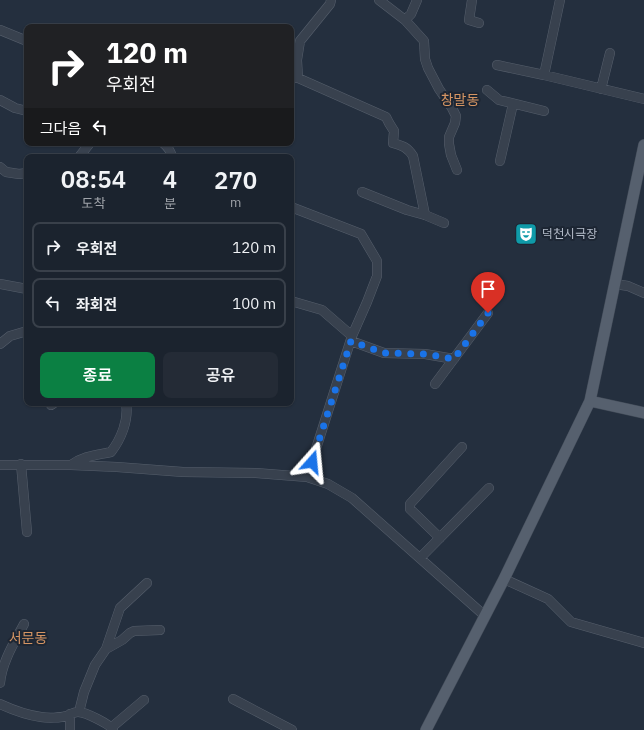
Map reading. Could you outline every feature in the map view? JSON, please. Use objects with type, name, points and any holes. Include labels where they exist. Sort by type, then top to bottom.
[{"type":"main road","points":[[426,730],[504,579],[590,401],[616,284],[644,145]]},
{"type":"main road","points":[[590,401],[644,413]]},
{"type":"street","points":[[331,0],[330,4],[300,41],[294,78],[386,117],[394,131],[393,143],[410,150],[413,156],[425,216]]},
{"type":"street","points":[[379,0],[405,20],[424,41],[425,59],[428,68],[456,116],[455,123],[449,136],[449,144],[451,155],[457,170]]},
{"type":"street","points":[[405,20],[411,14],[417,0]]},
{"type":"street","points":[[472,0],[468,20],[479,23]]},
{"type":"street","points":[[544,75],[560,0]]},
{"type":"street","points":[[0,30],[24,41]]},
{"type":"street","points":[[601,89],[610,53]]},
{"type":"street","points":[[497,65],[644,100]]},
{"type":"street","points":[[487,90],[499,100],[544,111]]},
{"type":"street","points":[[0,100],[14,108],[24,110]]},
{"type":"street","points":[[500,161],[513,104]]},
{"type":"street","points":[[81,154],[88,146]]},
{"type":"street","points":[[0,168],[6,172],[24,173]]},
{"type":"street","points":[[362,192],[444,223]]},
{"type":"street","points":[[294,208],[361,234],[377,261],[376,276],[352,339],[307,477]]},
{"type":"street","points":[[0,284],[24,288]]},
{"type":"street","points":[[616,284],[628,286],[644,293]]},
{"type":"street","points":[[294,302],[322,310],[352,339],[384,353],[425,354],[454,359]]},
{"type":"street","points":[[435,384],[488,313]]},
{"type":"street","points":[[0,344],[10,336],[24,331]]},
{"type":"street","points":[[71,465],[86,456],[111,452],[121,435],[126,416],[126,406]]},
{"type":"street","points":[[440,538],[410,509],[410,504],[462,447]]},
{"type":"street","points":[[21,464],[27,532]]},
{"type":"street","points":[[0,465],[71,465],[183,472],[256,473],[307,477],[328,484],[352,498],[485,616]]},
{"type":"street","points":[[420,558],[489,488]]},
{"type":"street","points":[[504,579],[548,599],[571,622],[644,643]]},
{"type":"street","points":[[70,730],[74,713],[94,665],[106,649],[120,608],[147,583]]},
{"type":"street","points":[[0,683],[1,672],[24,624]]},
{"type":"street","points":[[106,649],[134,631],[160,630]]},
{"type":"street","points":[[233,699],[292,730]]},
{"type":"street","points":[[0,702],[17,711],[43,718],[65,717],[74,713],[94,718],[113,729],[144,700]]},
{"type":"place","name":"덕천시극장","points":[[526,234]]},
{"type":"district","name":"창말동","points":[[460,100]]},
{"type":"district","name":"서문동","points":[[28,638]]},
{"type":"route","points":[[312,462],[351,341],[384,353],[425,354],[454,359],[488,313]]}]
